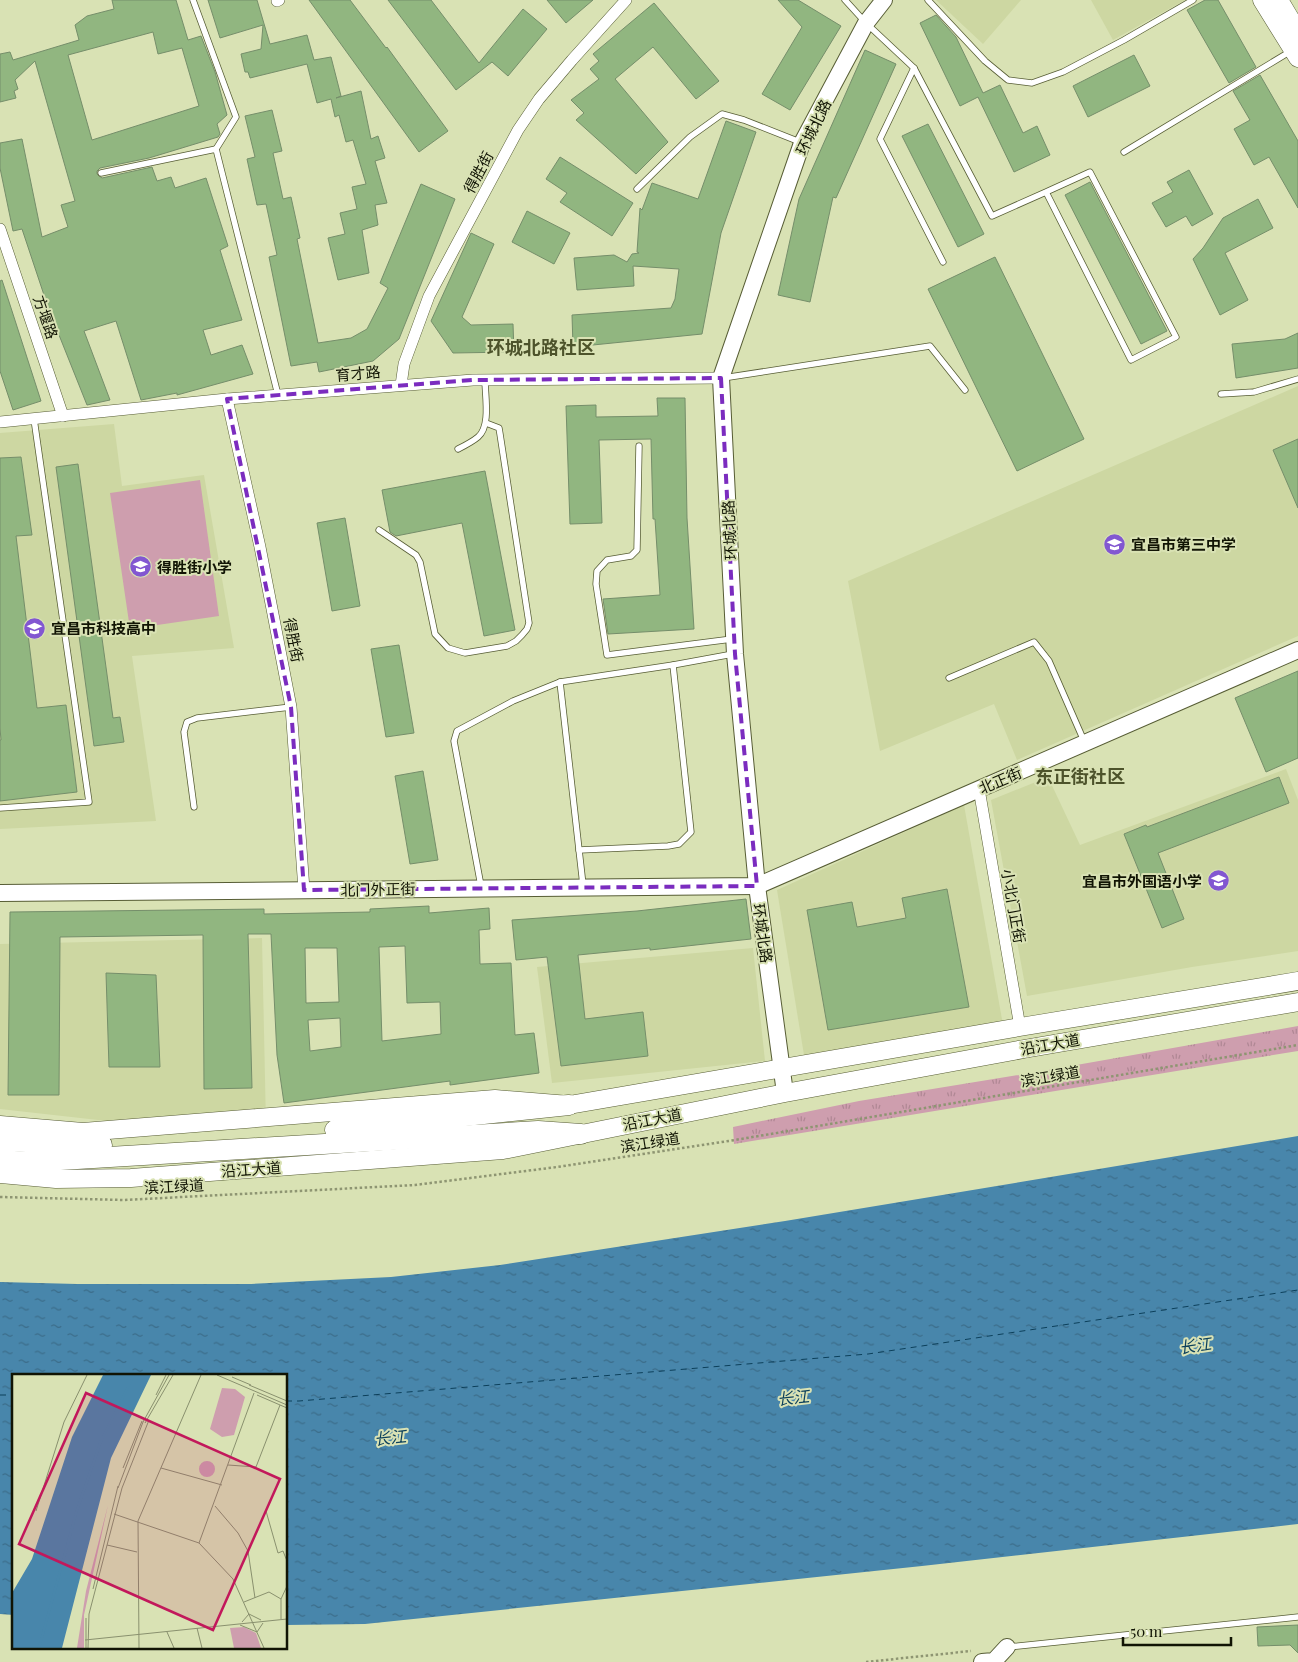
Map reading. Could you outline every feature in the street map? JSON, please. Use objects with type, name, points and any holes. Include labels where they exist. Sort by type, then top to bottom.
[{"type":"highway","points":[[0,1160],[28,1152],[100,1145],[341,1129],[569,1105]]},
{"type":"highway","points":[[0,1165],[28,1152],[538,1131],[580,1134]]},
{"type":"highway","points":[[0,1135],[28,1152]]},
{"type":"highway","points":[[0,1141],[28,1152]]},
{"type":"main road","points":[[1262,0],[1296,54]]},
{"type":"main road","points":[[1279,0],[1298,32]]},
{"type":"main road","name":"沿江大道","points":[[0,1125],[83,1132],[495,1099],[569,1105],[1298,981]]},
{"type":"main road","name":"沿江大道","points":[[0,1174],[56,1179],[131,1178],[503,1150],[785,1093],[1024,1049],[1298,1002]]},
{"type":"street","name":"得胜街","points":[[401,385],[404,364],[429,296],[518,130],[555,80],[626,0]]},
{"type":"street","name":"环城北路","points":[[785,1093],[757,886],[735,646],[720,378],[802,143],[866,24],[884,0]]},
{"type":"street","name":"方堰路","points":[[0,229],[63,416]]},
{"type":"street","name":"育才路","points":[[0,422],[227,399],[401,385],[485,380],[720,378]]},
{"type":"street","name":"得胜街","points":[[227,399],[260,547],[291,707],[304,890]]},
{"type":"street","name":"北正街","points":[[757,886],[1298,650]]},
{"type":"street","name":"小北门正街","points":[[979,789],[1020,1027]]},
{"type":"street","name":"北门外正街","points":[[0,893],[757,886]]},
{"type":"street","points":[[981,1656],[994,1661],[1007,1648]]},
{"type":"lane","points":[[193,0],[236,117],[216,149],[278,395]]},
{"type":"lane","points":[[845,0],[866,24],[914,68],[992,216],[1090,172],[1176,337],[1131,360],[1046,192]]},
{"type":"lane","points":[[928,0],[985,61],[1008,80],[1032,84],[1063,72],[1124,40],[1193,0]]},
{"type":"lane","points":[[1124,152],[1296,54]]},
{"type":"lane","points":[[914,68],[880,139],[943,262]]},
{"type":"lane","points":[[638,189],[690,137],[722,114],[744,120],[802,143]]},
{"type":"lane","points":[[101,173],[216,149]]},
{"type":"lane","points":[[720,378],[930,346],[965,390]]},
{"type":"lane","points":[[1221,394],[1254,392],[1298,379]]},
{"type":"lane","points":[[458,449],[477,438],[482,433],[486,423],[485,380]]},
{"type":"lane","points":[[0,808],[89,802],[34,419]]},
{"type":"lane","points":[[378,530],[416,555],[420,562],[435,634],[448,648],[465,653],[507,646],[516,641],[527,629],[529,623],[499,428],[486,423]]},
{"type":"lane","points":[[639,446],[637,550],[632,556],[607,560],[597,571],[596,584],[607,655],[735,646]]},
{"type":"lane","points":[[949,678],[1034,642],[1049,661],[1084,743]]},
{"type":"lane","points":[[481,888],[454,741],[457,730],[512,701],[560,682],[673,665],[735,646]]},
{"type":"lane","points":[[579,850],[668,846],[679,844],[691,832],[673,665]]},
{"type":"lane","points":[[560,682],[583,887]]},
{"type":"lane","points":[[194,807],[184,732],[187,722],[197,718],[291,707]]},
{"type":"lane","points":[[1007,1648],[1298,1618]]},
{"type":"path","name":"滨江绿道","points":[[0,1197],[124,1200],[415,1185],[557,1167],[735,1140],[1298,1045]]},
{"type":"path","points":[[866,1662],[981,1656]]},
{"type":"highlighted area","points":[[721,378],[735,654],[757,886],[304,890],[291,707],[227,399],[473,380]]},
{"type":"shaded area","points":[[936,0],[1021,0],[983,44]]},
{"type":"shaded area","points":[[1091,0],[1185,0],[1113,40]]},
{"type":"shaded area","name":"宜昌市第三中学","points":[[1298,386],[1298,636],[1017,760],[994,704],[880,751],[848,581]]},
{"type":"shaded area","points":[[114,424],[122,486],[204,475],[234,648],[132,656],[156,821],[0,829],[0,433]]},
{"type":"shaded area","points":[[1286,769],[1298,800],[1298,951],[1192,967],[1027,996],[991,800],[1048,777],[1080,845]]},
{"type":"shaded area","points":[[964,805],[1003,1025],[804,1055],[777,890]]},
{"type":"shaded area","points":[[262,938],[266,1125],[116,1122],[0,1109],[0,944]]},
{"type":"shaded area","points":[[753,948],[765,1061],[552,1083],[537,967]]},
{"type":"green space","points":[[200,480],[219,616],[130,629],[110,493]]},
{"type":"green space","points":[[1298,1026],[1298,1051],[734,1144],[733,1127],[859,1101]]},
{"type":"water","name":"长江","points":[[1298,1136],[1298,1524],[922,1566],[365,1624],[288,1625],[288,1374],[12,1374],[12,1615],[0,1614],[0,1282],[251,1284],[391,1277],[500,1265],[785,1221]]},
{"type":"building","points":[[112,0],[176,0],[188,40],[201,36],[215,72],[227,115],[217,124],[220,134],[218,137],[149,158],[100,168],[97,174],[102,178],[152,167],[157,181],[171,177],[175,188],[206,178],[228,246],[220,250],[242,320],[203,330],[211,355],[242,345],[253,374],[177,395],[177,393],[141,400],[116,321],[84,331],[110,400],[87,405],[49,310],[22,229],[13,231],[0,168],[0,143],[22,139],[42,237],[68,227],[61,205],[75,201],[35,61],[15,80],[18,89],[14,91],[16,98],[0,102],[0,54],[10,52],[13,60],[79,40],[75,25],[87,16],[114,9]],"holes":[[[153,32],[158,54],[182,48],[199,106],[92,140],[68,55]]]},
{"type":"building","points":[[208,0],[257,0],[270,44],[307,35],[314,60],[331,57],[341,96],[336,98],[361,91],[371,139],[378,136],[385,158],[375,161],[387,203],[375,205],[378,225],[362,230],[369,273],[338,280],[328,238],[345,234],[340,213],[357,209],[352,187],[366,184],[353,140],[346,142],[339,115],[335,117],[331,99],[317,103],[307,64],[250,78],[248,72],[245,72],[241,54],[261,49],[263,25],[220,38]]},
{"type":"building","points":[[309,0],[350,0],[448,131],[419,152]]},
{"type":"building","points":[[388,0],[431,0],[479,63],[523,9],[547,29],[508,76],[492,62],[456,90]]},
{"type":"building","points":[[547,0],[593,0],[566,23]]},
{"type":"building","points":[[778,0],[798,0],[841,26],[790,110],[762,94],[802,27]]},
{"type":"building","points":[[1205,0],[1218,0],[1256,67],[1229,83],[1187,10]]},
{"type":"building","points":[[654,3],[719,81],[696,99],[653,47],[615,79],[668,142],[636,174],[576,120],[584,113],[571,100],[599,79],[590,69],[599,61],[593,54]]},
{"type":"building","points":[[936,15],[956,37],[983,93],[1000,85],[1023,133],[1037,126],[1050,155],[1014,172],[978,97],[960,106],[920,23]]},
{"type":"building","points":[[865,50],[896,64],[836,198],[833,197],[810,302],[778,295],[799,199]]},
{"type":"building","points":[[1134,55],[1150,86],[1088,117],[1073,86]]},
{"type":"building","points":[[1260,75],[1298,141],[1298,208],[1269,157],[1254,165],[1234,129],[1250,120],[1233,91]]},
{"type":"building","points":[[272,110],[282,151],[273,153],[283,199],[291,197],[300,238],[297,239],[318,343],[351,338],[367,329],[388,288],[380,283],[421,184],[455,199],[399,339],[373,361],[319,372],[317,362],[291,366],[269,257],[277,255],[266,204],[257,205],[247,159],[255,157],[245,116]]},
{"type":"building","points":[[726,121],[756,132],[721,233],[702,334],[573,347],[572,315],[671,308],[675,299],[679,269],[633,266],[634,286],[577,290],[574,258],[614,255],[627,262],[632,254],[639,253],[637,252],[640,208],[642,210],[652,183],[698,199]]},
{"type":"building","points":[[928,124],[984,234],[958,247],[902,136]]},
{"type":"building","points":[[560,157],[633,203],[612,236],[560,202],[567,193],[546,179]]},
{"type":"building","points":[[1189,170],[1213,214],[1192,226],[1186,216],[1166,227],[1152,203],[1173,192],[1167,182]]},
{"type":"building","points":[[1090,182],[1167,331],[1141,344],[1065,195]]},
{"type":"building","points":[[1258,199],[1273,228],[1225,253],[1248,300],[1220,315],[1193,259],[1203,248],[1223,218]]},
{"type":"building","points":[[527,211],[570,233],[554,264],[512,242]]},
{"type":"building","points":[[471,233],[494,244],[462,317],[471,325],[513,324],[514,352],[453,353],[431,321]]},
{"type":"building","points":[[995,257],[1084,439],[1017,471],[928,289]]},
{"type":"building","points":[[2,280],[41,401],[13,410],[0,371],[0,281]]},
{"type":"building","points":[[1298,333],[1298,368],[1236,378],[1232,344],[1285,339]]},
{"type":"building","points":[[657,398],[685,398],[687,518],[694,629],[608,634],[603,599],[660,595],[655,519],[653,519],[651,439],[599,440],[602,523],[570,524],[566,406],[596,405],[596,417],[658,416]]},
{"type":"building","points":[[1298,439],[1298,508],[1273,450]]},
{"type":"building","points":[[21,457],[32,535],[16,536],[37,708],[66,705],[77,792],[0,801],[0,458]]},
{"type":"building","points":[[78,464],[113,718],[120,717],[124,742],[94,746],[56,467]]},
{"type":"building","points":[[485,471],[515,630],[484,636],[462,523],[396,536],[390,532],[382,490]]},
{"type":"building","points":[[345,518],[360,606],[332,611],[317,523]]},
{"type":"building","points":[[399,645],[414,733],[386,737],[371,649]]},
{"type":"building","points":[[1298,671],[1298,758],[1266,772],[1235,698]]},
{"type":"building","points":[[423,771],[438,860],[410,864],[395,776]]},
{"type":"building","points":[[1279,777],[1289,803],[1158,853],[1184,919],[1162,928],[1124,834]]},
{"type":"building","points":[[947,889],[969,1007],[828,1030],[807,910],[852,902],[857,927],[906,918],[902,898]]},
{"type":"building","points":[[746,899],[751,939],[650,950],[650,948],[578,955],[585,1019],[643,1012],[648,1056],[561,1066],[547,957],[516,960],[512,920],[637,911]]},
{"type":"building","points":[[429,906],[429,913],[489,908],[490,929],[479,930],[480,964],[511,963],[515,1035],[534,1033],[539,1073],[450,1085],[450,1081],[284,1103],[277,1055],[271,934],[248,934],[252,1088],[204,1089],[203,935],[60,937],[59,1095],[8,1095],[10,912],[264,909],[264,914],[370,912],[370,909]],"holes":[[[405,946],[407,1003],[440,1002],[441,1034],[382,1041],[379,947]],[[305,948],[337,948],[339,1002],[306,1003]],[[340,1018],[341,1047],[310,1051],[308,1020]]]},
{"type":"building","points":[[106,973],[156,975],[160,1067],[109,1067]]},
{"type":"building","points":[[1298,1625],[1298,1653],[1290,1645],[1258,1646],[1257,1627]]},
{"type":"ferry route","points":[[288,1401],[868,1354],[1298,1290]]},
{"type":"ferry route","points":[[0,1395],[12,1395]]},
{"type":"place","name":"宜昌市第三中学","points":[[1115,544]]},
{"type":"place","name":"得胜街小学","points":[[141,567]]},
{"type":"place","name":"宜昌市科技高中","points":[[35,628]]},
{"type":"place","name":"宜昌市外国语小学","points":[[1218,881]]},
{"type":"district","name":"环城北路社区","points":[[541,347]]},
{"type":"district","name":"东正街社区","points":[[1080,776]]}]
